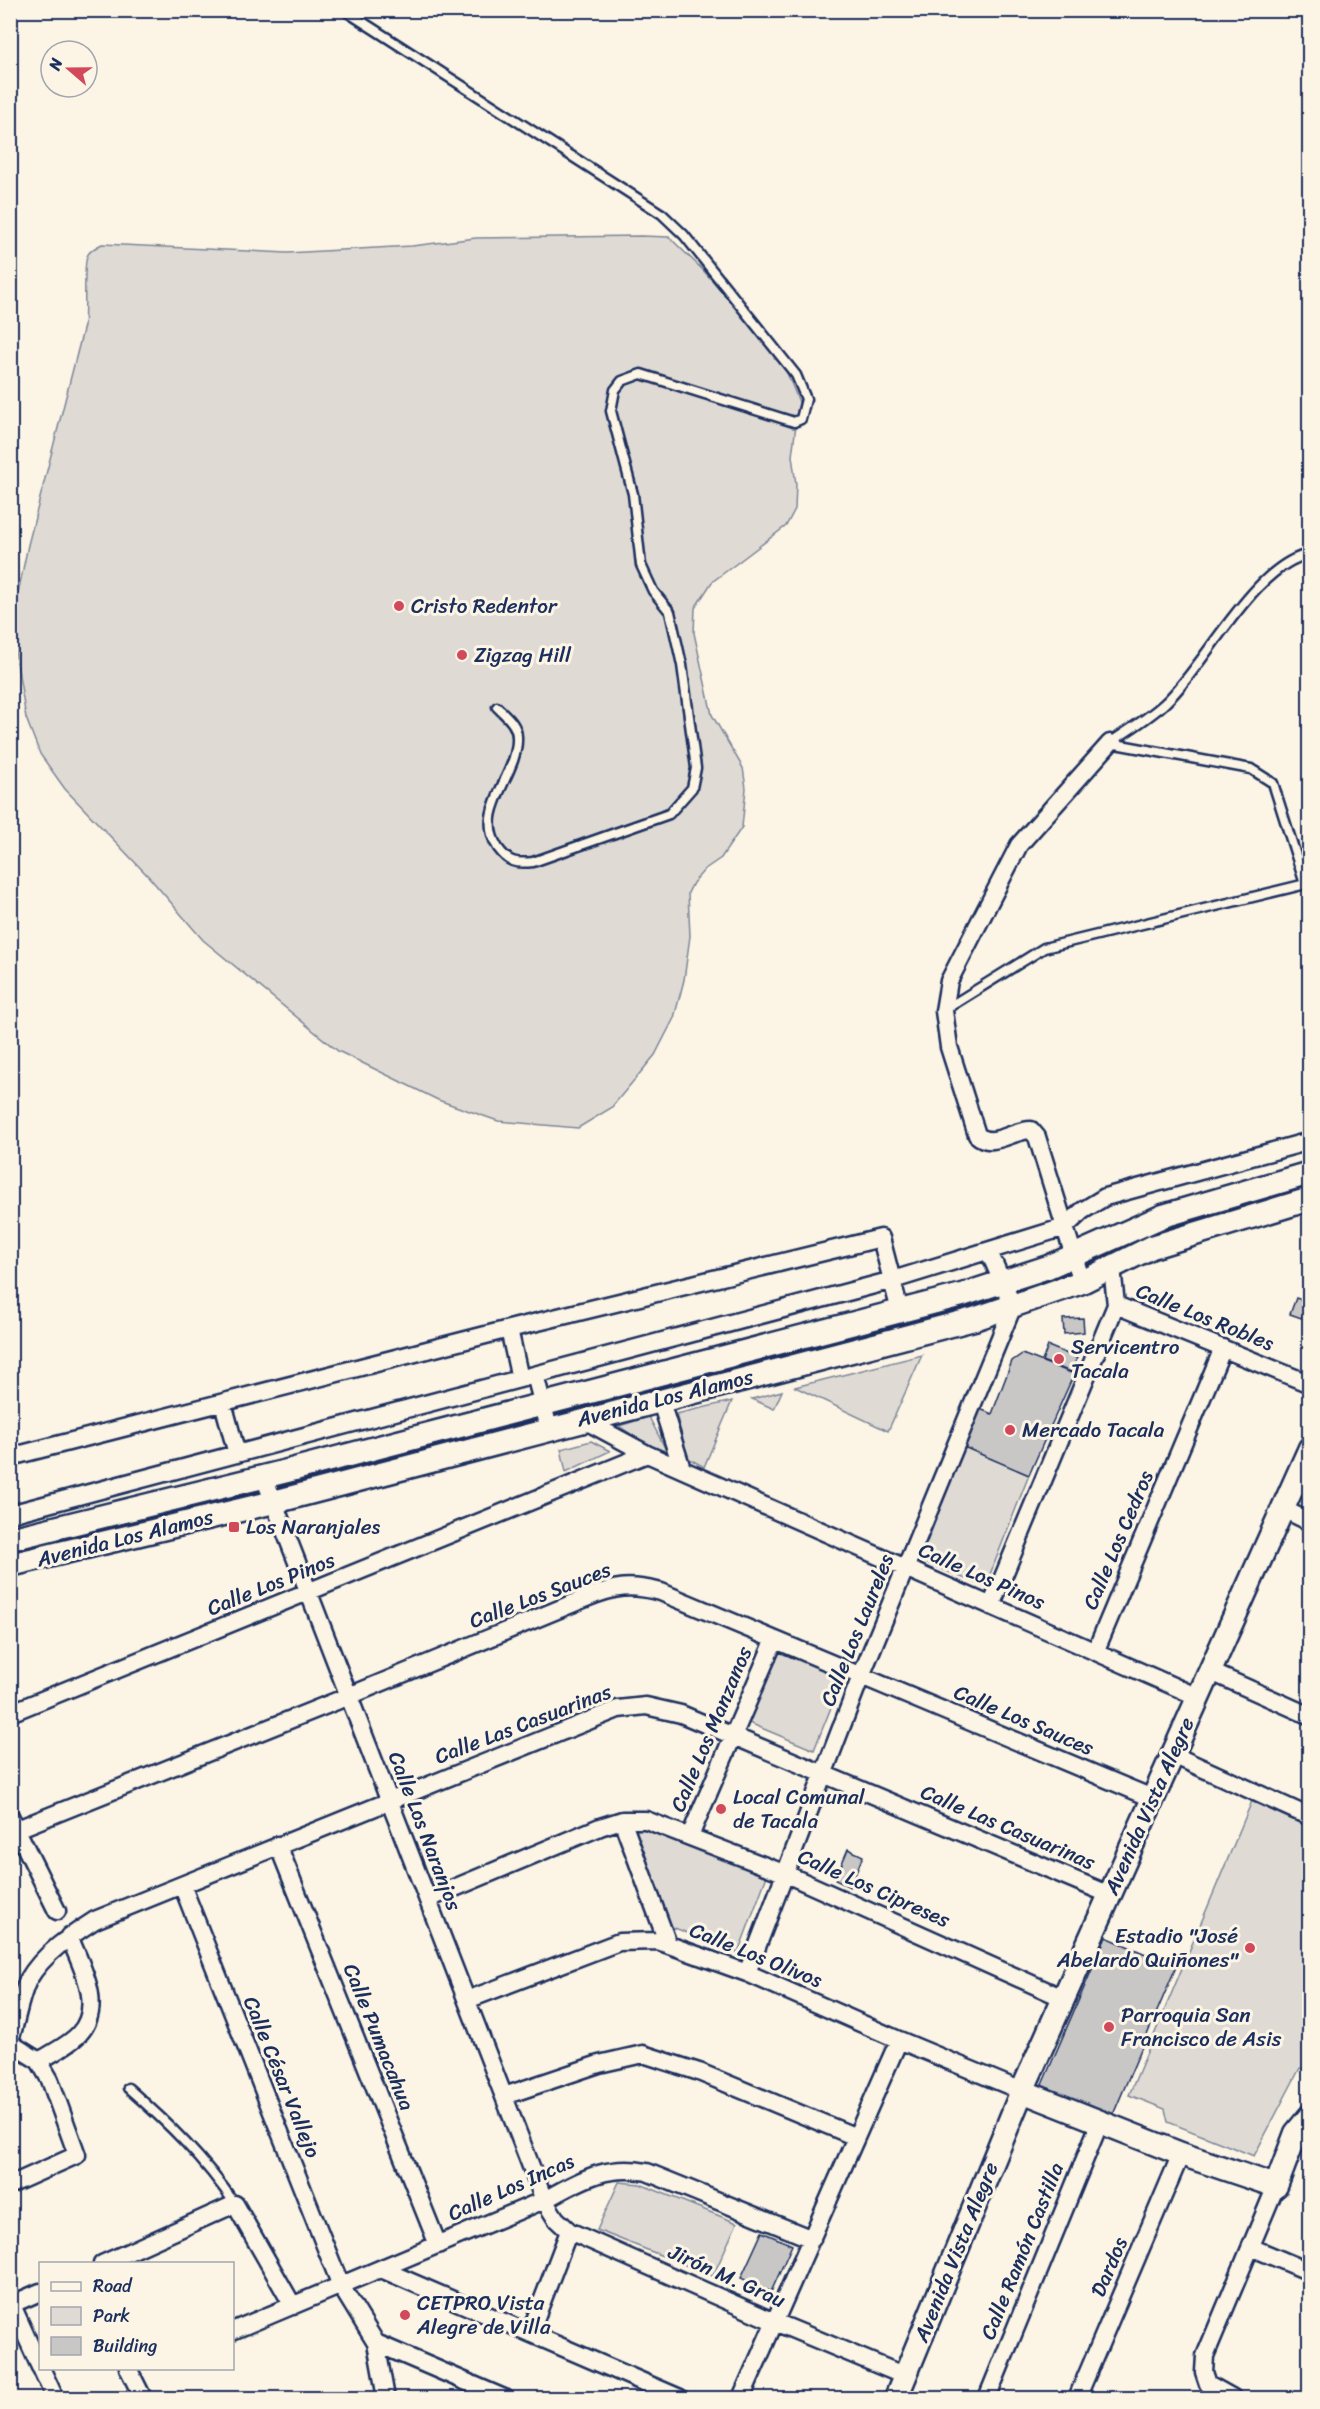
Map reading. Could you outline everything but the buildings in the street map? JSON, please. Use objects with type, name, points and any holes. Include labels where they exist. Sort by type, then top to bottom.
[{"type":"main road","name":"Avenida Los Alamos","points":[[10,1539],[264,1477],[1003,1283],[1074,1256],[1163,1216],[1310,1173]]},
{"type":"main road","name":"Avenida Los Alamos","points":[[10,1565],[274,1502],[582,1419],[905,1337],[1082,1282],[1152,1247],[1310,1199]]},
{"type":"main road","name":"Avenida Vista Alegre","points":[[896,2398],[1022,2091],[1108,1894],[1310,1448]]},
{"type":"main road","points":[[1022,2091],[1181,2154],[1276,2186],[1296,2133],[1309,2117]]},
{"type":"street","points":[[1082,1282],[1037,1137],[1031,1130],[1021,1130],[992,1142],[983,1141],[977,1135],[949,1047],[944,1011],[949,981],[1019,845],[1110,743]]},
{"type":"street","points":[[10,1514],[893,1280],[1065,1227],[1082,1211],[1105,1197],[1310,1142]]},
{"type":"street","points":[[10,1457],[509,1329],[881,1238],[900,1311]]},
{"type":"street","points":[[989,1252],[1013,1305]]},
{"type":"street","points":[[991,1606],[1116,1305],[1112,1267]]},
{"type":"street","name":"Calle Los Laureles","points":[[747,1973],[861,1676],[1013,1305]]},
{"type":"street","name":"Calle Los Robles","points":[[1116,1305],[1310,1384]]},
{"type":"street","points":[[509,1329],[527,1377],[542,1404],[549,1428]]},
{"type":"street","name":"Calle Los Cedros","points":[[1096,1650],[1223,1348]]},
{"type":"street","points":[[660,1399],[682,1469]]},
{"type":"street","points":[[223,1403],[237,1454]]},
{"type":"street","name":"Calle Los Pinos","points":[[582,1419],[647,1455],[1096,1650],[1198,1697]]},
{"type":"street","name":"Calle Los Pinos","points":[[10,1713],[647,1455]]},
{"type":"street","name":"Calle Los Naranjos","points":[[264,1477],[544,2200]]},
{"type":"street","points":[[1281,1508],[1310,1522]]},
{"type":"street","name":"Calle Los Sauces","points":[[13,1826],[349,1696],[609,1589],[630,1585],[661,1592],[1152,1797]]},
{"type":"street","name":"Calle Los Manzanos","points":[[690,1836],[774,1641]]},
{"type":"street","points":[[1209,1671],[1310,1716]]},
{"type":"street","name":"Calle Las Casuarinas","points":[[10,2041],[29,1980],[47,1956],[69,1936],[95,1920],[618,1709],[646,1706],[669,1711],[734,1736],[1108,1894]]},
{"type":"street","points":[[1171,1754],[1310,1817]]},
{"type":"street","points":[[622,1820],[668,1944]]},
{"type":"street","name":"Calle Los Cipreses","points":[[428,1899],[622,1820],[646,1820],[786,1874],[1063,1998]]},
{"type":"street","points":[[13,1826],[57,1911]]},
{"type":"street","name":"Calle Pumacahua","points":[[278,1845],[438,2245]]},
{"type":"street","name":"Calle César Vallejo","points":[[182,1884],[340,2286],[376,2343]]},
{"type":"street","points":[[39,2061],[78,2035],[89,2020],[92,2002],[69,1936]]},
{"type":"street","name":"Calle Los Olivos","points":[[467,2000],[619,1942],[658,1941],[747,1973],[1022,2091]]},
{"type":"street","points":[[741,2398],[899,2040]]},
{"type":"street","points":[[10,2041],[39,2061],[50,2080],[77,2155],[10,2185]]},
{"type":"street","points":[[504,2096],[599,2064],[643,2054],[699,2072],[856,2137]]},
{"type":"street","name":"Calle Ramón Castilla","points":[[987,2398],[1100,2122]]},
{"type":"street","name":"Dardos","points":[[1077,2398],[1181,2154]]},
{"type":"street","name":"Calle Los Incas","points":[[234,2330],[544,2200],[593,2174],[622,2168],[647,2172],[812,2238]]},
{"type":"street","points":[[1226,2396],[1208,2384],[1204,2372],[1205,2356],[1253,2248],[1276,2186]]},
{"type":"street","name":"Jirón M. Grau","points":[[544,2200],[556,2219],[569,2231],[775,2322],[905,2376]]},
{"type":"street","points":[[106,2262],[235,2204],[292,2306]]},
{"type":"street","points":[[530,2333],[569,2231]]},
{"type":"street","points":[[1253,2248],[1310,2272]]},
{"type":"street","points":[[381,2269],[680,2398]]},
{"type":"street","points":[[39,2292],[11,2305],[39,2364]]},
{"type":"street","points":[[376,2343],[386,2398]]},
{"type":"street","points":[[376,2343],[504,2398]]},
{"type":"street","points":[[42,2370],[55,2398]]},
{"type":"street","points":[[134,2370],[143,2398]]},
{"type":"lane","points":[[344,10],[662,214],[684,236],[776,347],[796,375],[806,399],[801,419],[794,422],[641,374],[622,381],[611,401],[611,411],[633,494],[641,565],[653,591],[670,612],[682,665],[696,768],[692,788],[669,814],[533,862],[518,864],[506,860],[493,840],[490,822],[497,795],[515,755],[517,739],[516,726],[497,707]]},
{"type":"lane","points":[[1110,743],[1165,702],[1220,637],[1249,596],[1278,568],[1310,554]]},
{"type":"lane","points":[[944,1011],[1044,948],[1307,884],[1273,783],[1251,769],[1110,743]]},
{"type":"lane","points":[[128,2088],[172,2127],[220,2181],[235,2204]]},
{"type":"green space","points":[[669,237],[702,269],[769,345],[787,373],[799,402],[792,456],[796,484],[795,509],[786,526],[712,582],[695,608],[694,633],[712,715],[743,768],[746,788],[742,827],[721,858],[705,869],[688,893],[690,936],[684,980],[674,1018],[655,1055],[611,1108],[578,1128],[498,1121],[438,1100],[338,1051],[203,940],[149,877],[65,789],[40,754],[26,718],[15,650],[17,598],[28,545],[84,326],[85,269],[87,256],[95,248],[102,244],[287,253],[412,246],[476,238]]},
{"type":"green space","points":[[922,1355],[888,1431],[795,1387]]},
{"type":"green space","points":[[782,1391],[774,1409],[752,1399]]},
{"type":"green space","points":[[732,1401],[704,1467],[688,1458],[676,1414]]},
{"type":"green space","points":[[649,1417],[666,1450],[658,1452],[619,1426]]},
{"type":"green space","points":[[591,1441],[610,1451],[566,1472],[561,1449]]},
{"type":"green space","points":[[964,1447],[1029,1475],[985,1587],[920,1560]]},
{"type":"green space","points":[[777,1648],[844,1675],[814,1750],[747,1722]]},
{"type":"green space","name":"Estadio \"José Abelardo Quiñones\"","points":[[1252,1801],[1310,1828],[1309,2070],[1300,2068],[1254,2156],[1168,2122],[1165,2109],[1129,2095]]},
{"type":"green space","points":[[637,1827],[768,1873],[738,1953],[667,1925],[633,1828]]},
{"type":"green space","points":[[619,2182],[640,2184],[737,2223],[713,2276],[597,2230]]},
{"type":"place","name":"Cristo Redentor","points":[[399,606]]},
{"type":"place","name":"Zigzag Hill","points":[[462,655]]},
{"type":"place","name":"Servicentro Tacala","points":[[1059,1359]]},
{"type":"place","name":"Mercado Tacala","points":[[1010,1430]]},
{"type":"place","name":"Los Naranjales","points":[[234,1527]]},
{"type":"place","name":"Local Comunal de Tacala","points":[[721,1809]]},
{"type":"place","name":"Estadio \"José Abelardo Quiñones\"","points":[[1250,1948]]},
{"type":"place","name":"Parroquia San Francisco de Asis","points":[[1109,2027]]},
{"type":"place","name":"CETPRO Vista Alegre de Villa","points":[[405,2315]]}]
